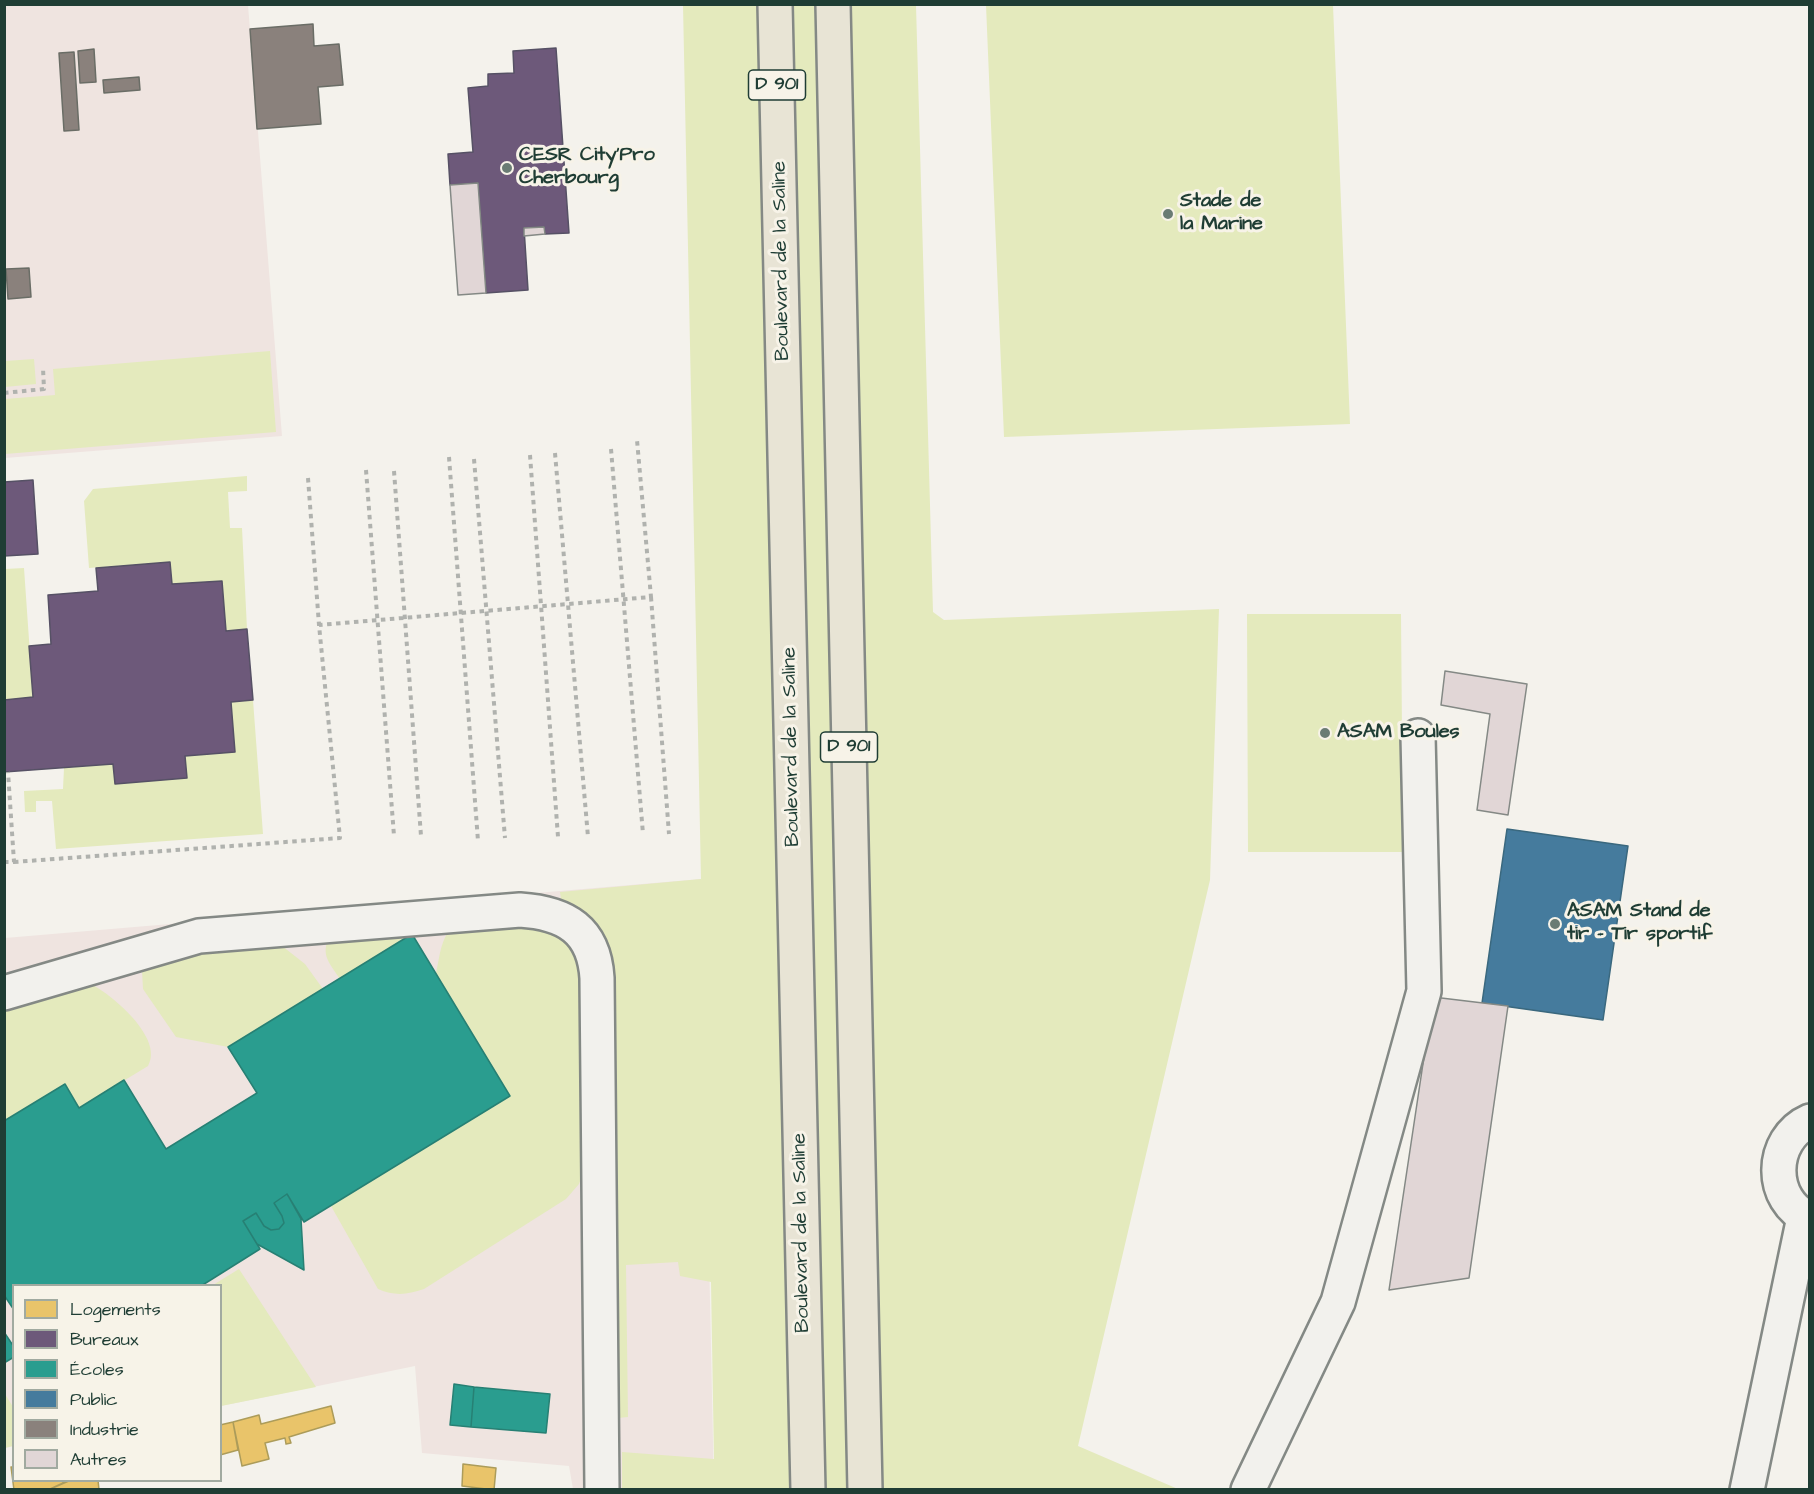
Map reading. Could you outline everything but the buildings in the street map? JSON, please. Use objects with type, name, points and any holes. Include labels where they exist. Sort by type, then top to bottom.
[{"type":"main road","name":"Boulevard de la Saline","points":[[775,4],[808,1490]]},
{"type":"main road","name":"D 901","points":[[833,4],[865,1490]]},
{"type":"lane","points":[[1248,1490],[1338,1302],[1424,991],[1418,736]]},
{"type":"lane","points":[[4,993],[199,936],[520,910],[543,912],[563,919],[577,929],[589,941],[596,958],[597,978],[602,1490]]},
{"type":"lane","points":[[1747,1490],[1807,1218],[1790,1204],[1781,1188],[1778,1169],[1781,1151],[1790,1135],[1809,1121]]},
{"type":"path","points":[[4,393],[44,389],[43,368]]},
{"type":"path","points":[[637,440],[669,834]]},
{"type":"path","points":[[611,449],[643,834]]},
{"type":"path","points":[[555,453],[588,837]]},
{"type":"path","points":[[530,455],[543,606],[558,837]]},
{"type":"path","points":[[449,457],[478,841]]},
{"type":"path","points":[[474,459],[505,838]]},
{"type":"path","points":[[366,470],[394,836]]},
{"type":"path","points":[[394,471],[421,836]]},
{"type":"path","points":[[4,862],[340,838],[319,625],[308,478]]},
{"type":"path","points":[[319,625],[378,622],[651,597]]},
{"type":"path","points":[[8,772],[14,862]]},
{"type":"shaded area","points":[[5,5],[248,5],[282,436],[5,458]]},
{"type":"shaded area","points":[[701,879],[714,1489],[573,1489],[569,1466],[422,1453],[415,1366],[222,1406],[222,1284],[12,1284],[12,1446],[5,1448],[5,938]]},
{"type":"green space","points":[[683,5],[916,5],[933,612],[944,620],[1219,609],[1210,880],[1078,1446],[1178,1489],[622,1489],[622,1452],[714,1459],[711,1282],[680,1276],[678,1262],[626,1265],[628,1417],[618,1418],[611,965],[605,943],[595,925],[581,911],[561,899],[560,892],[701,879]]},
{"type":"green space","name":"Stade de la Marine","points":[[986,5],[1333,5],[1350,424],[1004,437]]},
{"type":"green space","points":[[270,351],[276,432],[5,454],[5,399],[55,395],[53,369]]},
{"type":"green space","points":[[34,359],[36,384],[5,387],[5,361]]},
{"type":"green space","points":[[247,476],[247,491],[228,492],[230,528],[242,528],[247,629],[226,631],[222,581],[172,584],[170,562],[89,568],[84,501],[93,489]]},
{"type":"green space","points":[[24,568],[33,697],[5,700],[5,569]]},
{"type":"green space","name":"ASAM Boules","points":[[1247,614],[1401,614],[1403,852],[1248,852]]},
{"type":"green space","points":[[253,700],[263,834],[56,849],[52,801],[36,801],[36,812],[25,812],[24,791],[63,789],[64,768],[113,764],[115,784],[187,778],[185,756],[235,752],[231,702]]},
{"type":"green space","points":[[459,924],[565,928],[584,971],[583,1174],[579,1184],[566,1199],[424,1289],[412,1293],[395,1294],[378,1289],[331,1206],[510,1096],[436,973],[445,938],[453,927]]},
{"type":"green space","points":[[412,934],[340,979],[326,956],[328,940]]},
{"type":"green space","points":[[277,942],[305,964],[323,989],[228,1047],[176,1037],[143,989],[142,971],[152,958]]},
{"type":"green space","points":[[85,981],[120,1005],[142,1029],[149,1042],[151,1055],[148,1066],[79,1108],[5,1121],[5,1003]]},
{"type":"green space","points":[[239,1269],[316,1387],[222,1406],[222,1284],[215,1284]]},
{"type":"green space","points":[[5,1394],[12,1405],[12,1446],[5,1448]]},
{"type":"place","name":"CESR City'Pro Cherbourg","points":[[507,168]]},
{"type":"place","name":"Stade de la Marine","points":[[1168,214]]},
{"type":"place","name":"ASAM Boules","points":[[1325,733]]},
{"type":"place","name":"ASAM Stand de tir - Tir sportif","points":[[1555,924]]}]
